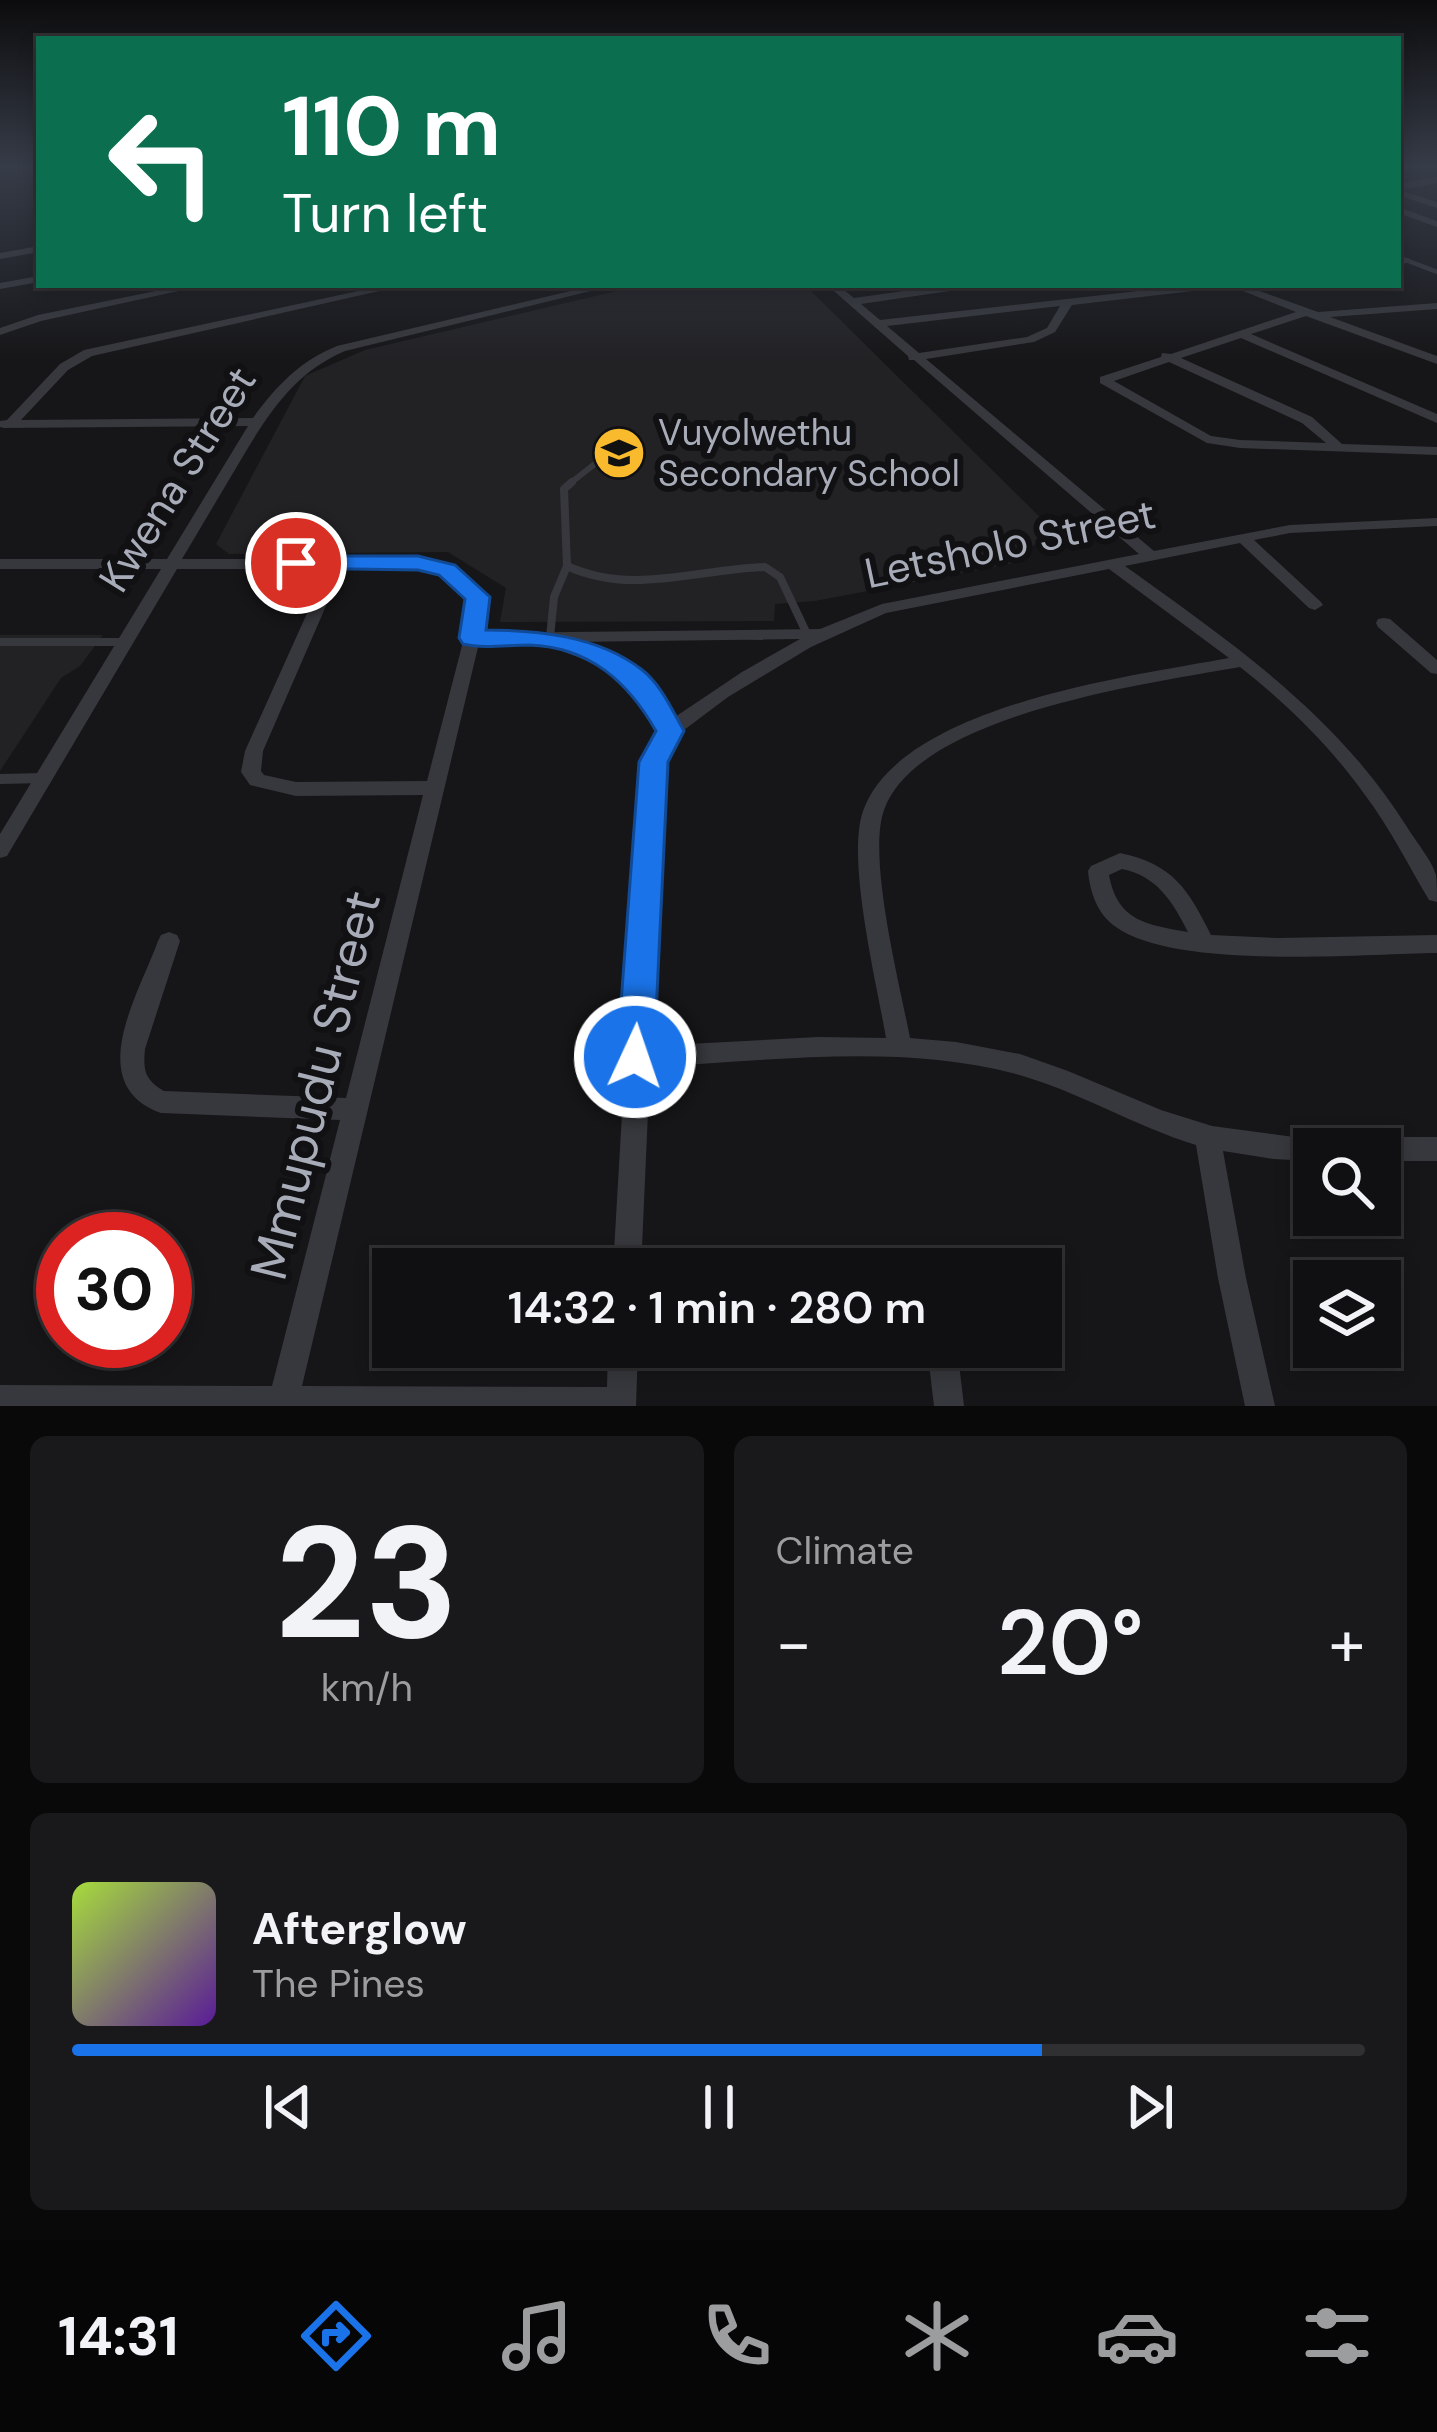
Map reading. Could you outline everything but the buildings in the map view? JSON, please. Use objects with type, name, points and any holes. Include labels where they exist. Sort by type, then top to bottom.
[{"type":"street","points":[[0,256],[36,250]]},
{"type":"street","points":[[0,286],[36,280]]},
{"type":"street","points":[[0,332],[38,318],[171,288]]},
{"type":"street","points":[[5,424],[64,367],[88,353],[387,288]]},
{"type":"street","points":[[836,288],[1151,556]]},
{"type":"street","points":[[857,302],[950,288]]},
{"type":"street","points":[[878,324],[1195,288]]},
{"type":"street","name":"Kwena Street","points":[[0,851],[288,378],[330,352],[570,289]]},
{"type":"street","points":[[1269,290],[1313,313],[1437,360]]},
{"type":"street","points":[[913,357],[1030,340],[1051,330],[1067,304]]},
{"type":"street","points":[[1437,306],[1313,313],[1166,356],[1104,380],[1207,439],[1437,451]]},
{"type":"street","points":[[1239,333],[1437,419]]},
{"type":"street","points":[[1166,356],[1307,420],[1337,446]]},
{"type":"street","points":[[5,424],[257,422]]},
{"type":"street","name":"Letsholo Street","points":[[670,731],[815,634],[882,609],[1332,524],[1437,522]]},
{"type":"street","points":[[1244,538],[1316,605]]},
{"type":"street","points":[[337,563],[254,751],[251,772],[257,781],[296,789],[435,788]]},
{"type":"street","name":"Mmupudu Street","points":[[0,564],[418,563],[447,570],[478,597],[472,638],[283,1403]]},
{"type":"street","points":[[1112,564],[1279,690],[1355,768],[1437,894]]},
{"type":"street","points":[[1384,623],[1437,669]]},
{"type":"street","points":[[472,638],[815,634]]},
{"type":"street","points":[[544,637],[603,658],[632,675],[670,731],[653,762],[627,1248]]},
{"type":"street","points":[[900,1048],[871,861],[874,808],[882,790],[953,736],[1018,708],[1242,661]]},
{"type":"street","points":[[1203,941],[1181,896],[1157,872],[1120,860],[1098,871],[1105,902],[1128,924],[1203,941],[1437,944]]},
{"type":"street","points":[[170,941],[131,1054],[131,1074],[142,1091],[161,1102],[356,1110]]},
{"type":"street","points":[[635,1057],[900,1048],[1003,1060],[1208,1138],[1293,1149]]},
{"type":"street","points":[[1208,1138],[1260,1406]]},
{"type":"street","points":[[1401,1149],[1437,1149]]},
{"type":"street","points":[[0,1400],[621,1404],[622,1368]]},
{"type":"street","points":[[944,1368],[949,1406]]},
{"type":"lane","points":[[1401,260],[1437,272]]},
{"type":"lane","points":[[544,637],[567,566],[564,489],[615,448]]},
{"type":"lane","points":[[567,566],[583,576],[624,582],[765,567],[780,577],[815,634]]},
{"type":"lane","points":[[0,642],[125,642]]},
{"type":"lane","points":[[0,779],[44,778]]},
{"type":"shaded area","name":"Vuyolwethu Secondary School","points":[[630,288],[808,288],[1052,529],[1014,563],[815,601],[775,604],[774,621],[500,622],[506,588],[448,552],[229,554],[216,544],[305,376],[365,350]]},
{"type":"shaded area","points":[[0,635],[103,635],[80,666],[61,678],[0,771]]},
{"type":"place","name":"Vuyolwethu Secondary School","points":[[619,453]]},
{"type":"route","points":[[296,563],[418,563],[447,570],[478,597],[472,638],[538,638],[603,658],[632,675],[647,691],[670,731],[653,762],[635,1057]]}]
